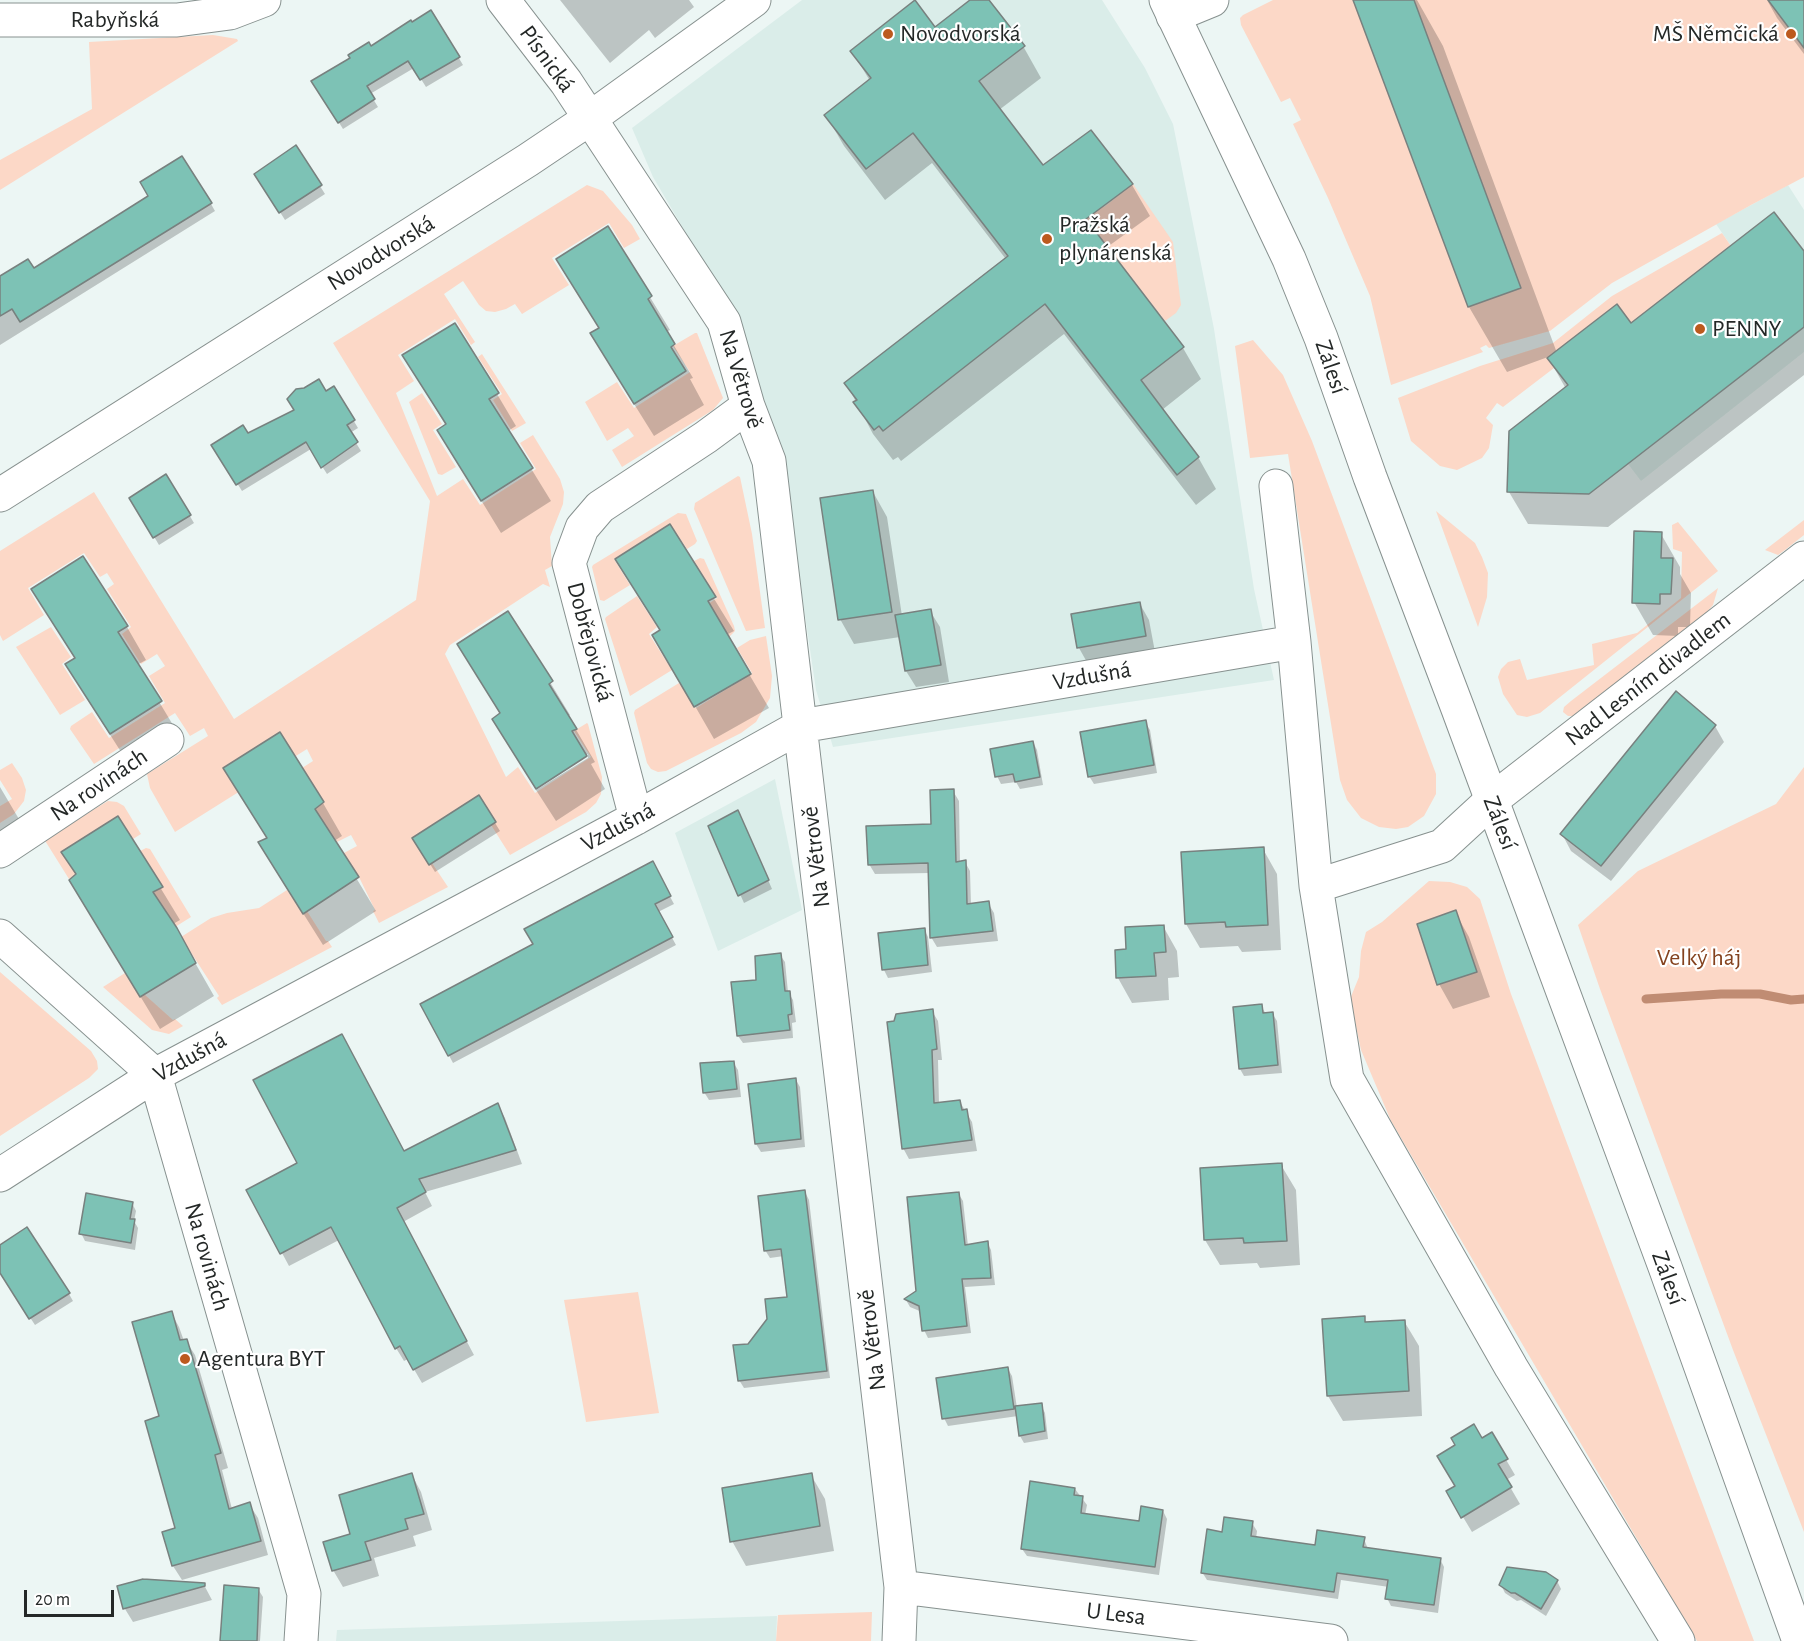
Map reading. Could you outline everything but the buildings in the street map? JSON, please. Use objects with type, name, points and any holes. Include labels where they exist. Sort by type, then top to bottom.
[{"type":"street","name":"Rabyňská","points":[[0,20],[177,20],[230,13],[264,0]]},
{"type":"street","name":"Písnická","points":[[503,0],[566,82],[590,119]]},
{"type":"street","name":"Novodvorská","points":[[0,495],[508,173],[590,119],[754,0]]},
{"type":"street","points":[[1166,5],[1212,0]]},
{"type":"street","name":"Zálesí","points":[[1166,5],[1289,259],[1306,300],[1665,1267],[1799,1641]]},
{"type":"street","name":"Na Větrově","points":[[590,119],[724,321],[748,406],[769,461],[901,1587],[899,1641]]},
{"type":"street","name":"Dobřejovická","points":[[636,818],[568,563],[582,528],[600,507],[706,437],[748,406]]},
{"type":"street","points":[[1276,486],[1294,642],[1316,886],[1347,1079],[1511,1367],[1678,1641]]},
{"type":"street","name":"Nad Lesním divadlem","points":[[1316,886],[1442,846],[1492,800],[1804,558]]},
{"type":"street","name":"Vzdušná","points":[[0,1175],[155,1075],[636,818],[801,726],[1294,642]]},
{"type":"street","name":"Na rovinách","points":[[0,851],[168,740]]},
{"type":"street","points":[[0,936],[155,1075]]},
{"type":"street","name":"Na rovinách","points":[[155,1075],[304,1594],[301,1641]]},
{"type":"street","name":"U Lesa","points":[[901,1587],[1331,1641]]},
{"type":"shaded area","points":[[802,0],[1102,0],[1145,68],[1173,124],[1214,329],[1254,589],[1274,680],[833,747],[816,690],[792,528],[765,405],[740,325],[653,177],[632,128]]},
{"type":"shaded area","points":[[1788,185],[1804,210],[1804,352],[1641,481],[1547,358],[1617,304],[1631,323],[1731,246],[1716,224]]},
{"type":"shaded area","points":[[775,779],[802,910],[718,951],[675,833]]},
{"type":"shaded area","points":[[777,1616],[776,1641],[336,1641],[337,1630]]},
{"type":"green space","points":[[1273,0],[1353,0],[1468,307],[1520,287],[1414,0],[1768,0],[1793,33],[1804,25],[1804,177],[1612,283],[1550,331],[1489,348],[1486,345],[1480,348],[1483,352],[1391,385],[1370,296],[1293,124],[1301,120],[1290,98],[1281,102],[1241,25],[1240,18],[1243,15]]},
{"type":"green space","points":[[213,35],[238,41],[0,190],[0,160],[92,109],[89,42]]},
{"type":"green space","points":[[1133,184],[1173,242],[1181,305],[1176,313],[1165,321],[1069,197],[1100,203],[1104,207]]},
{"type":"green space","points":[[587,185],[603,191],[632,225],[640,239],[624,248],[609,223],[552,258],[569,285],[522,314],[515,304],[495,312],[486,311],[479,305],[463,281],[444,294],[475,342],[471,345],[455,319],[398,355],[414,381],[396,393],[437,496],[463,479],[480,505],[536,469],[520,443],[533,435],[560,479],[564,492],[563,504],[550,537],[552,566],[545,570],[550,587],[543,584],[450,645],[445,654],[506,777],[518,767],[535,793],[591,757],[574,731],[587,723],[602,777],[601,794],[596,803],[586,812],[510,855],[491,825],[496,822],[479,795],[412,838],[429,865],[432,863],[448,887],[379,923],[359,877],[344,853],[357,846],[351,835],[337,842],[315,809],[302,768],[313,761],[307,749],[175,832],[150,788],[147,774],[208,736],[204,728],[190,736],[175,713],[94,764],[70,729],[71,726],[92,712],[109,738],[165,703],[149,676],[165,666],[157,654],[141,664],[122,634],[131,627],[107,589],[114,584],[107,573],[100,577],[84,553],[28,588],[44,615],[3,641],[0,635],[0,551],[94,492],[234,719],[416,600],[430,501],[333,343]]},
{"type":"green space","points":[[1722,233],[1731,246],[1631,323],[1617,304],[1547,358],[1554,368],[1503,407],[1497,403],[1486,418],[1493,425],[1489,448],[1482,458],[1457,470],[1440,466],[1411,441],[1398,398],[1480,366],[1553,343],[1612,296]]},
{"type":"green space","points":[[697,333],[723,398],[713,410],[622,467],[612,450],[634,436],[628,428],[607,441],[585,402],[617,382],[634,408],[690,372],[673,346]]},
{"type":"green space","points":[[1253,340],[1283,375],[1312,441],[1436,774],[1436,794],[1424,816],[1408,827],[1396,829],[1379,827],[1361,818],[1347,800],[1340,780],[1288,454],[1250,458],[1235,346]]},
{"type":"green space","points":[[482,354],[526,423],[512,431],[493,400],[502,394],[478,357]]},
{"type":"green space","points":[[422,393],[442,424],[433,430],[456,467],[442,475],[438,474],[409,402]]},
{"type":"green space","points":[[738,476],[752,534],[765,628],[746,631],[694,509],[695,503]]},
{"type":"green space","points":[[1436,511],[1475,543],[1488,573],[1487,597],[1478,627]]},
{"type":"green space","points":[[678,513],[686,514],[697,541],[695,544],[687,549],[670,524],[614,559],[630,585],[604,601],[600,600],[593,565]]},
{"type":"green space","points":[[1804,520],[1804,535],[1785,550],[1778,555],[1765,550]]},
{"type":"green space","points":[[1678,522],[1718,571],[1540,713],[1527,717],[1517,715],[1503,694],[1498,677],[1501,669],[1508,662],[1520,659],[1527,680],[1594,665],[1592,644],[1637,633],[1681,598],[1682,552],[1673,549],[1672,525]]},
{"type":"green space","points":[[704,559],[734,626],[735,631],[729,637],[708,604],[717,598],[694,561]]},
{"type":"green space","points":[[1718,588],[1713,605],[1706,613],[1575,716],[1568,716],[1563,712],[1564,707],[1571,701]]},
{"type":"green space","points":[[637,596],[657,627],[649,634],[672,670],[630,696],[605,619]]},
{"type":"green space","points":[[51,627],[71,657],[62,664],[85,700],[60,715],[16,647]]},
{"type":"green space","points":[[766,636],[772,676],[770,698],[756,722],[741,733],[666,771],[658,772],[651,769],[647,763],[635,710],[679,683],[696,708],[752,673],[737,648],[750,640]]},
{"type":"green space","points":[[12,763],[22,778],[26,790],[24,801],[14,814],[0,823],[0,806],[12,799],[0,780],[0,770]]},
{"type":"green space","name":"Velký háj","points":[[1804,767],[1804,1532],[1733,1350],[1578,925],[1638,871],[1776,804]]},
{"type":"green space","points":[[108,801],[124,806],[141,834],[133,839],[118,816],[61,852],[76,874],[69,879],[44,839]]},
{"type":"green space","points":[[150,849],[191,917],[175,927],[153,892],[140,851]]},
{"type":"green space","points":[[1429,881],[1450,882],[1467,887],[1480,899],[1511,994],[1754,1641],[1697,1641],[1391,1121],[1361,1050],[1350,999],[1359,977],[1361,951],[1366,932],[1382,922]],"holes":[[[1455,911],[1476,972],[1438,985],[1417,924]]]},
{"type":"green space","points":[[287,890],[302,912],[307,911],[332,947],[222,1005],[217,998],[219,996],[181,937],[211,918],[259,908]]},
{"type":"green space","points":[[0,972],[91,1051],[97,1061],[98,1069],[89,1078],[0,1136]]},
{"type":"green space","points":[[125,973],[140,996],[144,994],[183,1026],[169,1034],[152,1030],[103,987]]},
{"type":"green space","points":[[638,1292],[659,1413],[586,1422],[564,1300]]},
{"type":"green space","points":[[872,1612],[871,1641],[776,1641],[778,1615]]},
{"type":"waterway","points":[[1646,999],[1721,994],[1760,994],[1791,1000],[1804,999]]},
{"type":"place","name":"Novodvorská","points":[[888,34]]},
{"type":"place","name":"MŠ Němčická","points":[[1791,34]]},
{"type":"place","name":"Pražská plynárenská","points":[[1047,239]]},
{"type":"place","name":"PENNY","points":[[1700,329]]},
{"type":"place","name":"Agentura BYT","points":[[185,1359]]}]
